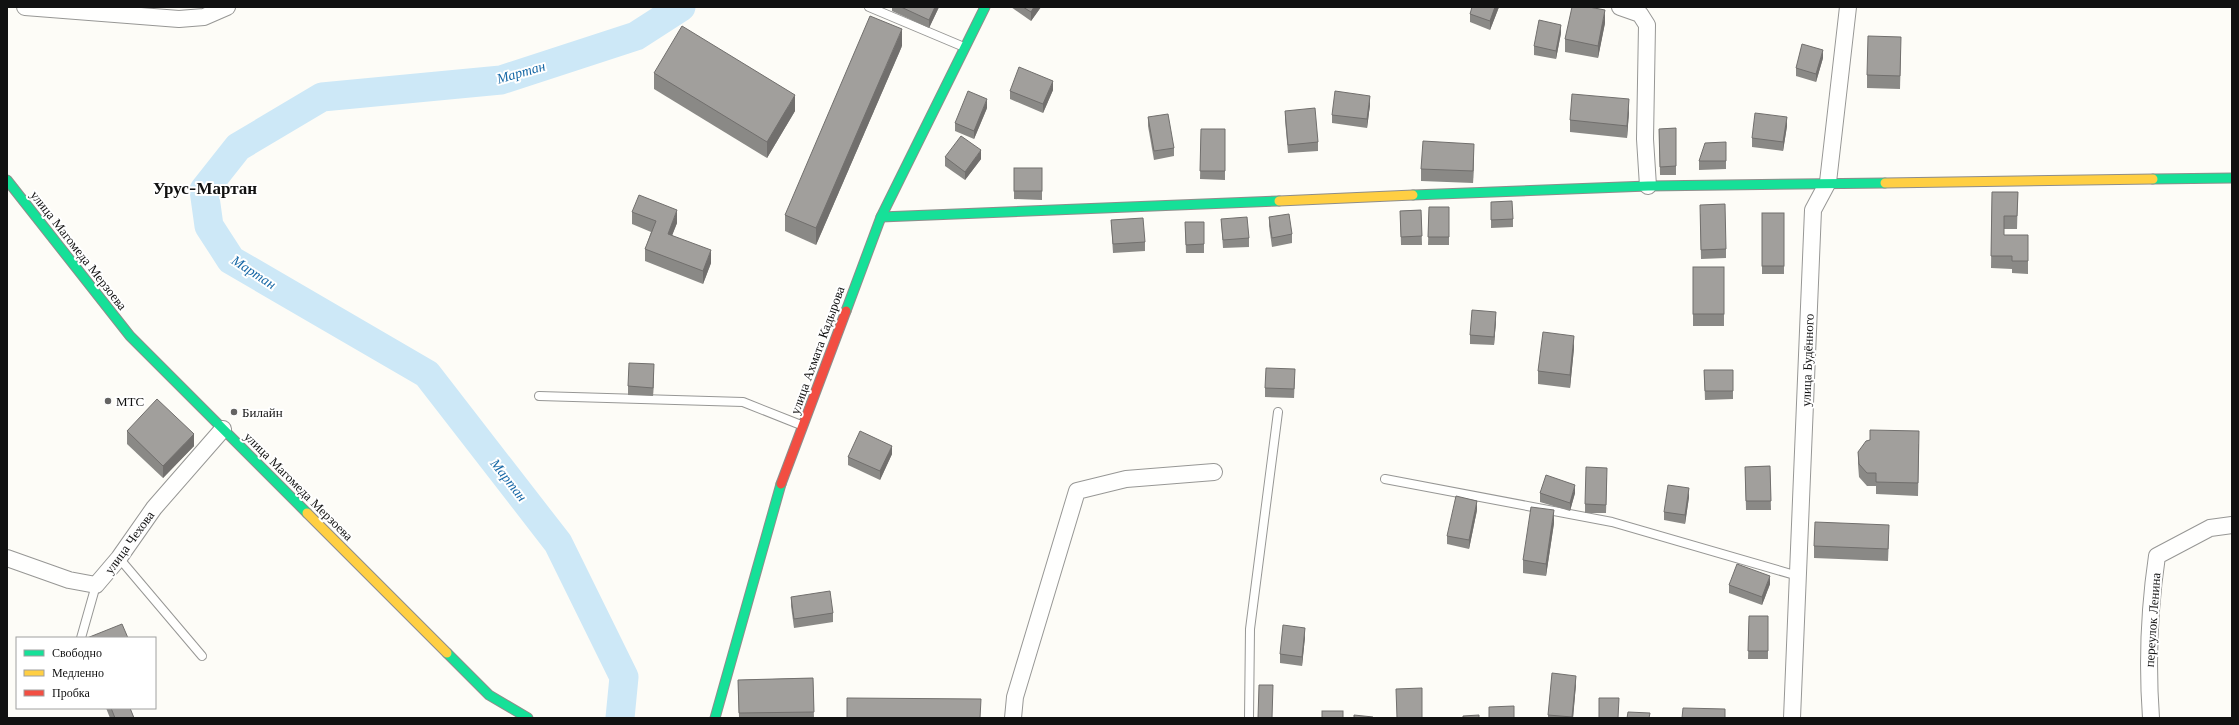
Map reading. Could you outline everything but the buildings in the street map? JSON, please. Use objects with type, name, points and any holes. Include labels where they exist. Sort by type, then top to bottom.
[{"type":"main road","name":"улица Ахмата Кадырова","points":[[715,718],[782,480],[881,217],[985,7]]},
{"type":"main road","points":[[881,217],[1648,186],[1828,182],[2232,178]]},
{"type":"main road","name":"улица Магомеда Мерзоева","points":[[7,180],[130,336],[489,695],[528,718]]},
{"type":"street","points":[[25,7],[179,19],[204,17],[227,7]]},
{"type":"street","points":[[1620,7],[1640,14],[1648,25],[1645,139],[1648,186]]},
{"type":"street","name":"улица Будённого","points":[[1792,718],[1813,210],[1828,182],[1848,7]]},
{"type":"street","name":"улица Чехова","points":[[7,558],[69,580],[96,585],[119,558],[154,508],[224,429]]},
{"type":"street","points":[[1013,718],[1015,697],[1077,491],[1126,479],[1214,472]]},
{"type":"street","name":"переулок Ленина","points":[[2151,718],[2148,670],[2151,596],[2157,556],[2210,528],[2232,525]]},
{"type":"lane","points":[[869,7],[965,48]]},
{"type":"lane","points":[[539,396],[743,402],[803,425]]},
{"type":"lane","points":[[1249,718],[1250,629],[1278,412]]},
{"type":"lane","points":[[1385,479],[1612,522],[1798,576]]},
{"type":"lane","points":[[119,558],[202,656]]},
{"type":"lane","points":[[81,637],[96,585]]},
{"type":"waterway","name":"Мартан","points":[[620,718],[624,677],[558,543],[427,374],[231,260],[209,226],[204,190],[238,147],[322,97],[501,80],[636,36],[681,7]]},
{"type":"traffic: fast","points":[[846,311],[881,217],[985,7]]},
{"type":"traffic: fast","points":[[2153,179],[2232,178]]},
{"type":"traffic: fast","points":[[7,180],[130,336],[307,513]]},
{"type":"traffic: fast","points":[[1413,195],[1648,186],[1885,183]]},
{"type":"traffic: fast","points":[[881,217],[1279,201]]},
{"type":"traffic: fast","points":[[715,718],[781,484]]},
{"type":"traffic: fast","points":[[447,653],[489,695],[528,718]]},
{"type":"traffic: slow","points":[[1885,183],[2153,179]]},
{"type":"traffic: slow","points":[[1279,201],[1413,195]]},
{"type":"traffic: slow","points":[[307,513],[447,653]]},
{"type":"traffic: jam","points":[[781,484],[846,311]]},
{"type":"place","name":"МТС","points":[[108,401]]},
{"type":"place","name":"Билайн","points":[[234,412]]},
{"type":"district","name":"Урус-Мартан","points":[[205,188]]}]
